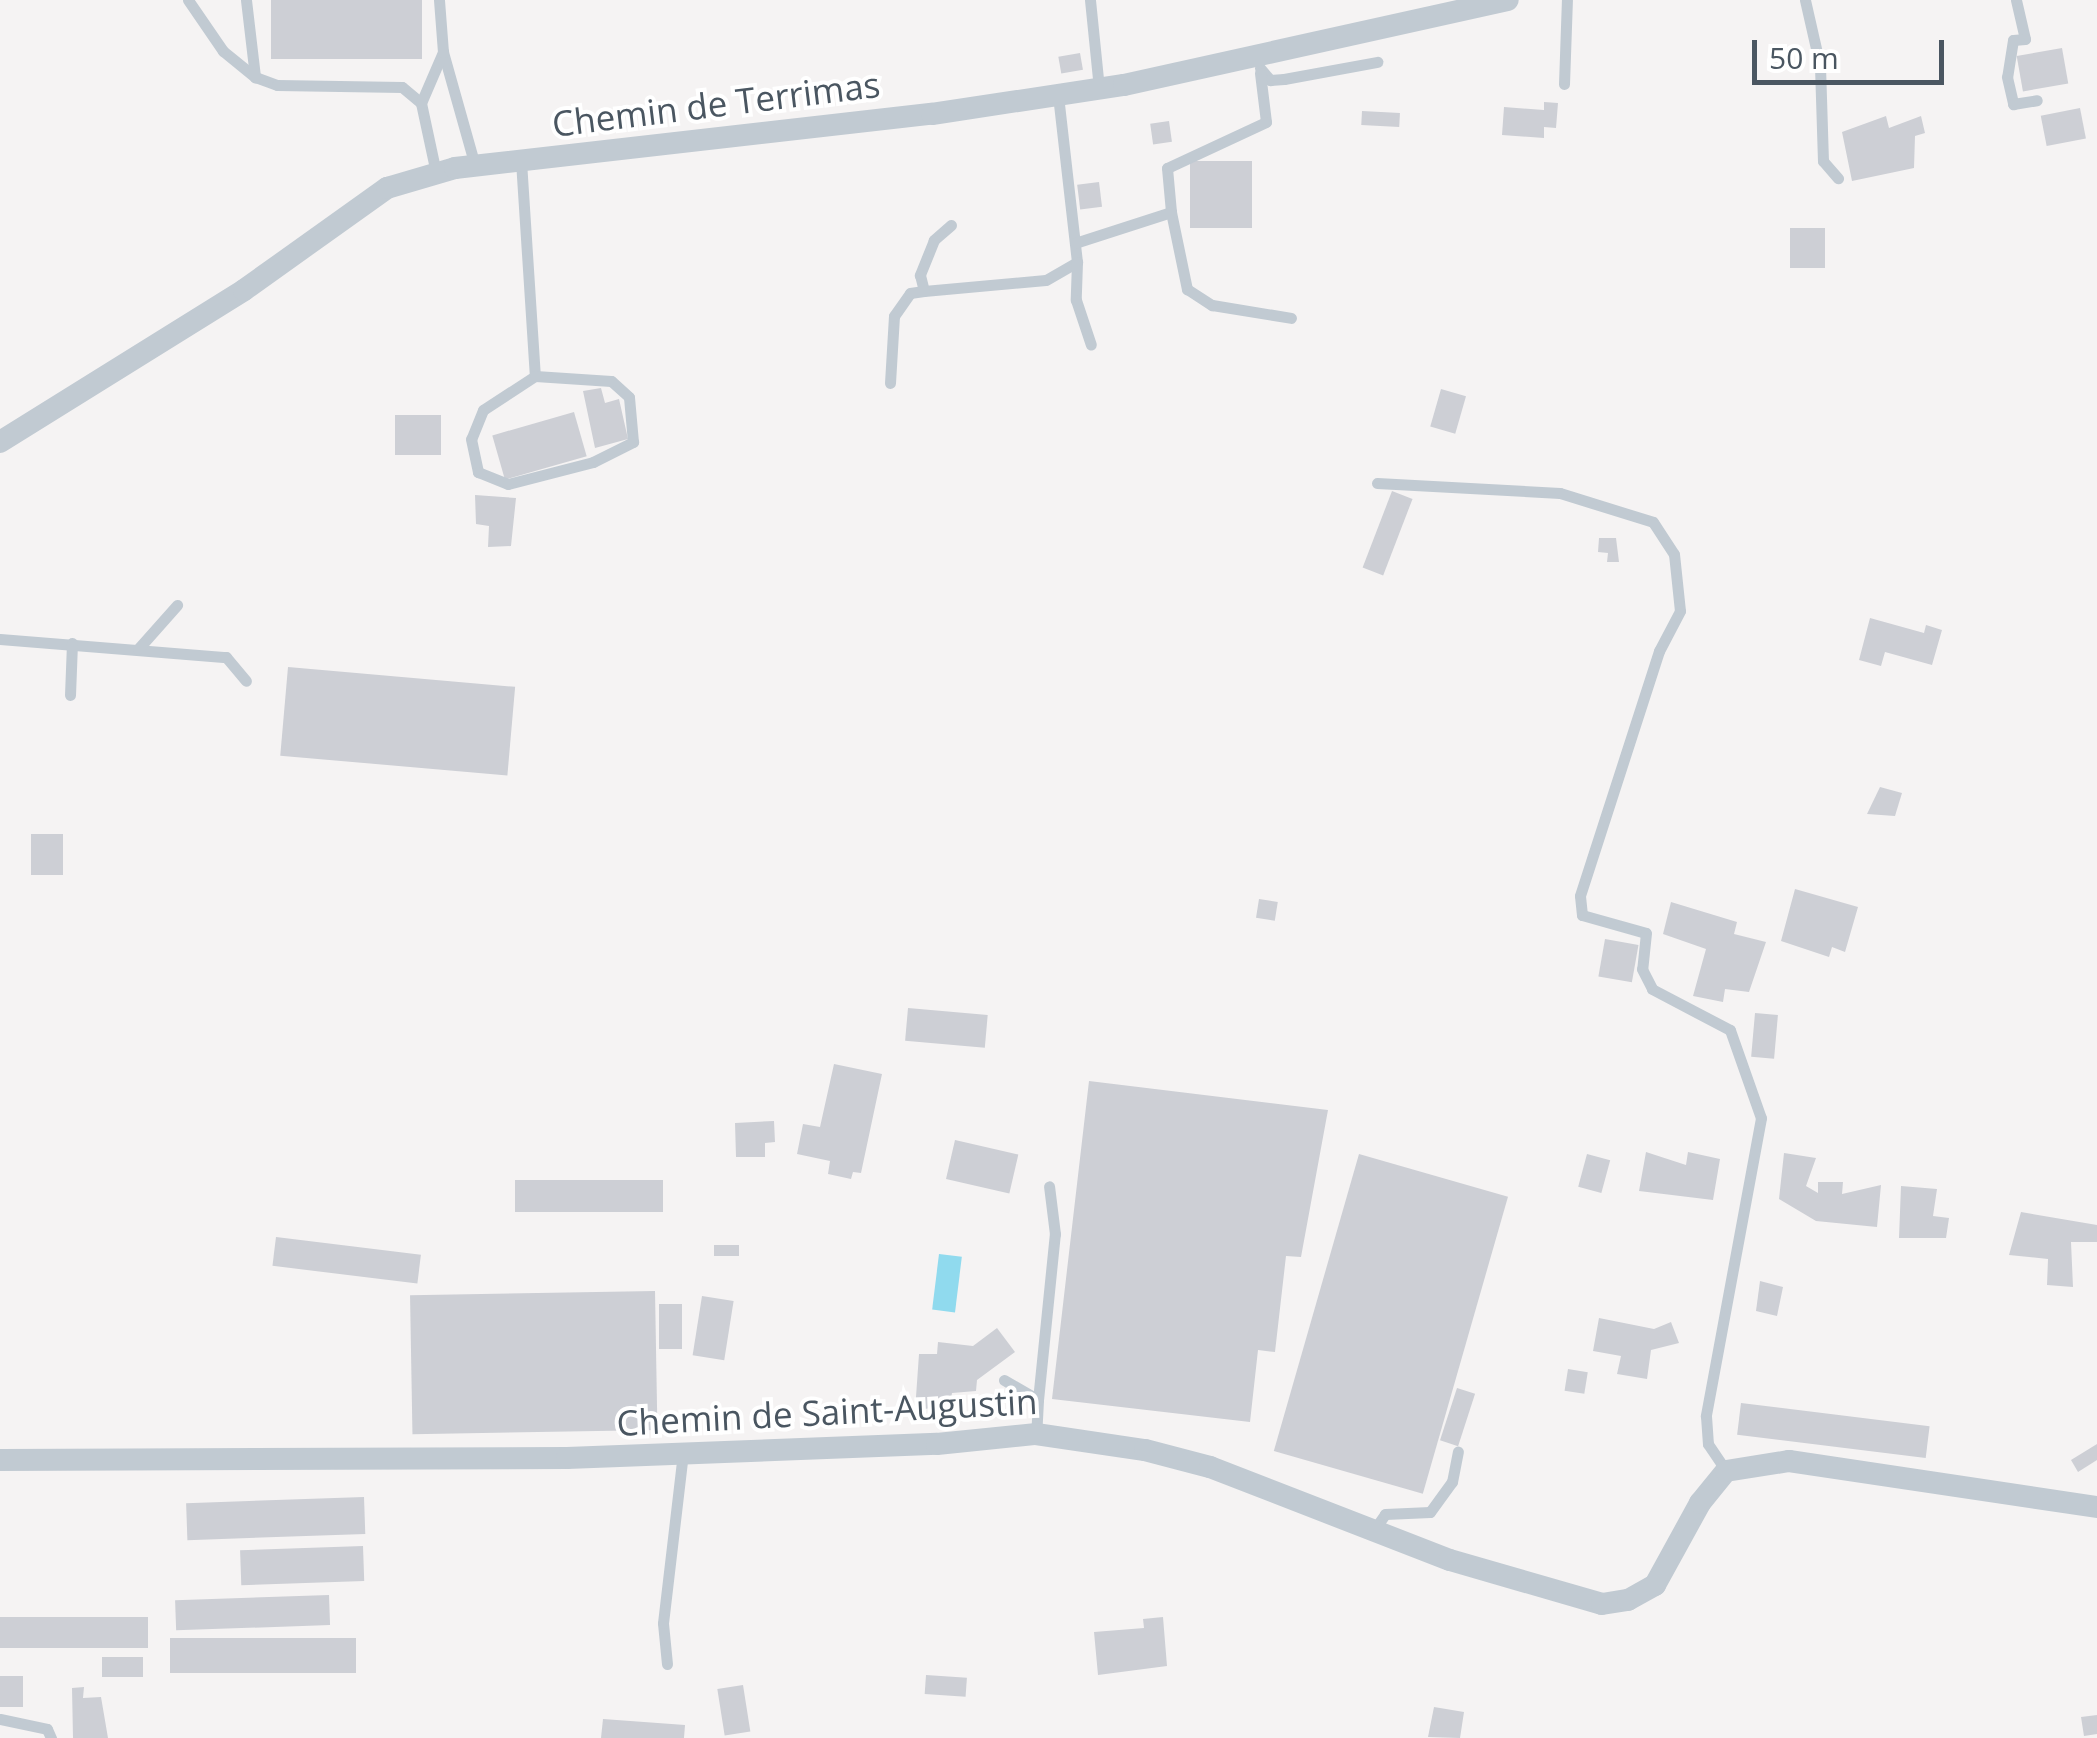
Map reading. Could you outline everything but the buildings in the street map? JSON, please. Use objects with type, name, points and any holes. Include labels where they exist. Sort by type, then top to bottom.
[{"type":"street","name":"Chemin de Terrimas","points":[[0,442],[244,290],[387,188],[475,166],[1058,95],[1259,64],[1508,0]]},
{"type":"street","name":"Chemin de Saint-Augustin","points":[[0,1460],[684,1452],[1036,1434],[1145,1450],[1210,1468],[1550,1594],[1602,1604],[1628,1600],[1655,1585],[1700,1503],[1726,1471]]},
{"type":"street","points":[[1726,1471],[1790,1461],[2097,1507]]},
{"type":"lane","points":[[188,0],[223,51],[255,78],[277,84],[402,87],[421,103]]},
{"type":"lane","points":[[246,0],[255,78]]},
{"type":"lane","points":[[440,0],[443,52],[475,166]]},
{"type":"lane","points":[[1090,0],[1099,89]]},
{"type":"lane","points":[[1564,84],[1567,0]]},
{"type":"lane","points":[[1805,0],[1820,66],[1823,161],[1838,178]]},
{"type":"lane","points":[[2016,0],[2025,38],[2013,40],[2007,76],[2014,104],[2037,100]]},
{"type":"lane","points":[[436,174],[421,103],[443,52]]},
{"type":"lane","points":[[1259,64],[1284,80],[1377,62]]},
{"type":"lane","points":[[1259,64],[1266,122],[1167,168],[1171,212],[1188,288],[1212,306],[1291,318]]},
{"type":"lane","points":[[1058,95],[1077,262],[1076,300],[1091,345]]},
{"type":"lane","points":[[521,161],[535,376]]},
{"type":"lane","points":[[1075,243],[1171,212]]},
{"type":"lane","points":[[924,291],[920,275],[934,240],[951,225]]},
{"type":"lane","points":[[890,383],[894,316],[910,293],[1046,280],[1077,262]]},
{"type":"lane","points":[[535,376],[611,382],[629,396],[633,442],[594,462],[508,484],[478,472],[471,440],[483,410],[535,376]]},
{"type":"lane","points":[[1377,482],[1560,494],[1653,522],[1674,554],[1680,611],[1658,650],[1580,896],[1582,915],[1646,933],[1642,970],[1652,989],[1730,1030],[1761,1118],[1706,1416],[1708,1444],[1726,1471]]},
{"type":"lane","points":[[138,649],[177,605]]},
{"type":"lane","points":[[0,640],[226,657],[246,680]]},
{"type":"lane","points":[[70,695],[72,643]]},
{"type":"lane","points":[[1036,1434],[1055,1234],[1049,1186]]},
{"type":"lane","points":[[1004,1380],[1038,1400]]},
{"type":"lane","points":[[667,1664],[663,1623],[684,1452]]},
{"type":"lane","points":[[1374,1530],[1385,1514],[1430,1512],[1452,1482],[1458,1452]]},
{"type":"lane","points":[[0,1719],[47,1730],[51,1738]]},
{"type":"water","points":[[939,1254],[962,1257],[955,1312],[932,1310]]}]
